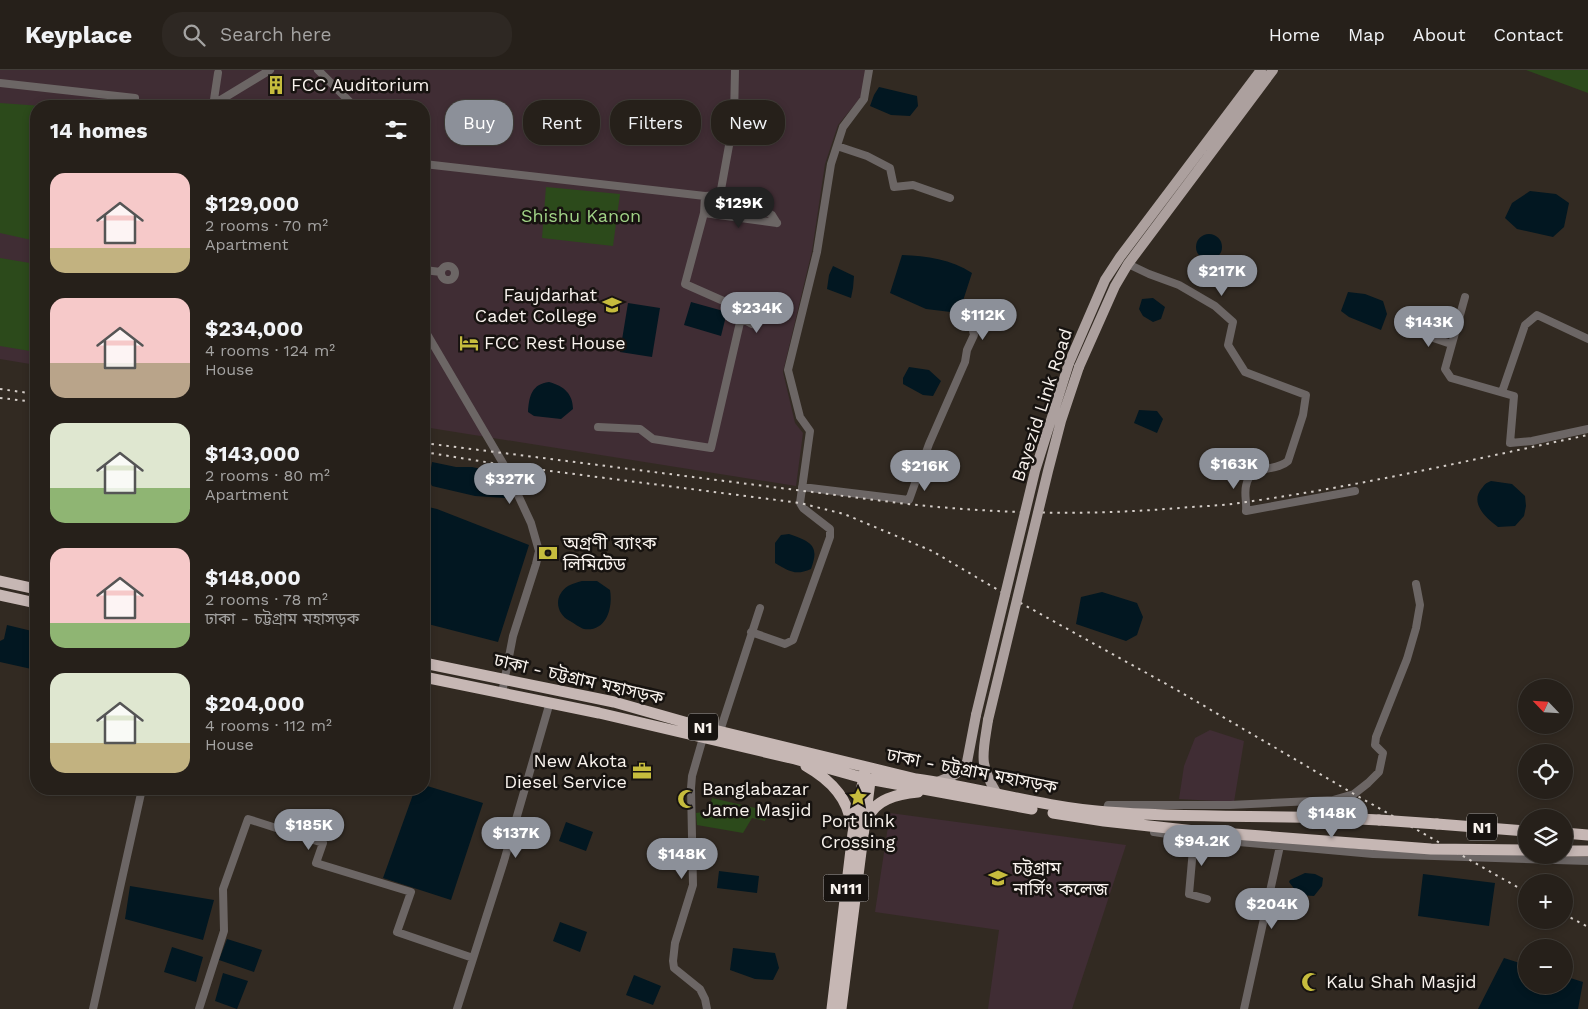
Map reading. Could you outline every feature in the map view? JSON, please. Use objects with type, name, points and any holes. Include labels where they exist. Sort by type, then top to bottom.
[{"type":"highway","points":[[0,581],[30,587]]},
{"type":"highway","points":[[0,596],[30,602]]},
{"type":"highway","name":"ঢাকা - চট্টগ্রাম মহাসড়ক","points":[[430,664],[614,702],[868,773]]},
{"type":"highway","name":"ঢাকা - চট্টগ্রাম মহাসড়ক","points":[[430,678],[550,702],[795,760],[933,786],[1076,817],[1325,817],[1518,830]]},
{"type":"highway","points":[[795,760],[814,771],[840,793],[858,833]]},
{"type":"highway","name":"N111","points":[[832,1009],[868,773]]},
{"type":"highway","name":"ঢাকা - চট্টগ্রাম মহাসড়ক","points":[[933,786],[997,794],[1105,816],[1195,831],[1283,839],[1431,848],[1518,850]]},
{"type":"highway","points":[[858,833],[873,807],[886,799],[903,793],[933,786]]},
{"type":"highway","name":"N111","points":[[840,1009],[858,833]]},
{"type":"highway","points":[[1573,834],[1588,835]]},
{"type":"highway","points":[[1573,851],[1588,851]]},
{"type":"main road","name":"Bayezid Link Road","points":[[933,786],[958,773],[966,762],[1035,471],[1069,363],[1105,280],[1261,70]]},
{"type":"main road","name":"Bayezid Link Road","points":[[997,794],[985,773],[983,754],[988,720],[1048,471],[1061,421],[1079,367],[1115,286],[1128,264],[1273,70]]},
{"type":"street","points":[[222,100],[270,70]]},
{"type":"street","points":[[318,70],[348,100]]},
{"type":"street","points":[[430,165],[705,196],[720,196],[734,118],[735,70]]},
{"type":"street","points":[[751,632],[786,644],[793,640],[830,537],[830,529],[803,508],[800,503],[810,431],[800,417],[788,370],[817,252],[831,164],[843,127],[864,99],[870,70]]},
{"type":"street","points":[[215,100],[218,73]]},
{"type":"street","points":[[0,83],[135,98],[135,100]]},
{"type":"street","points":[[837,146],[867,156],[890,168],[894,187],[912,185],[950,198]]},
{"type":"street","points":[[598,427],[640,429],[652,439],[711,448],[741,318],[737,307],[686,284],[704,213],[705,196]]},
{"type":"street","points":[[704,213],[746,218]]},
{"type":"street","points":[[1128,264],[1179,285],[1215,306],[1233,322],[1228,345],[1245,372],[1306,395],[1303,415],[1288,461],[1283,466],[1261,469],[1254,472],[1247,479],[1245,488],[1246,511],[1355,491]]},
{"type":"street","points":[[430,271],[441,272]]},
{"type":"street","points":[[1464,297],[1445,369],[1450,378],[1514,396],[1510,443],[1532,441],[1588,429]]},
{"type":"street","points":[[741,318],[754,325],[760,309]]},
{"type":"street","points":[[1502,392],[1525,326],[1537,315],[1588,340]]},
{"type":"street","points":[[802,487],[909,500],[929,444],[966,362],[974,335],[971,322]]},
{"type":"street","points":[[1413,331],[1452,344]]},
{"type":"street","points":[[430,339],[504,465],[531,524],[539,550],[513,636],[503,679],[502,693]]},
{"type":"street","points":[[1105,816],[1108,805],[1230,805],[1334,800],[1354,794],[1379,772],[1383,753],[1375,745],[1376,737],[1407,659],[1416,628],[1420,605],[1416,584]]},
{"type":"street","points":[[720,731],[760,608]]},
{"type":"street","points":[[457,1009],[504,861],[550,702]]},
{"type":"street","points":[[703,738],[692,776],[691,788],[693,884],[675,943],[673,961],[674,968],[700,989],[705,999],[706,1009]]},
{"type":"street","points":[[93,1009],[141,795]]},
{"type":"street","points":[[1076,817],[1100,823],[1194,838],[1373,854],[1588,861]]},
{"type":"street","points":[[198,1009],[224,930],[223,889],[248,819],[324,843],[316,863],[411,892],[397,932],[473,958]]},
{"type":"street","points":[[1194,838],[1190,894],[1207,899]]},
{"type":"street","points":[[1244,1009],[1280,846]]},
{"type":"shaded area","name":"Faujdarhat Cadet College","points":[[0,70],[866,70],[861,97],[838,125],[825,164],[812,251],[783,372],[795,423],[803,433],[796,486],[430,428],[430,100],[30,100],[30,364],[0,359]]},
{"type":"shaded area","points":[[1210,730],[1244,741],[1234,802],[1179,799],[1184,766],[1195,738]]},
{"type":"shaded area","name":"চট্টগ্রাম নার্সিং কলেজ","points":[[890,813],[1126,845],[1072,1009],[988,1009],[999,930],[875,912]]},
{"type":"green space","points":[[1526,70],[1588,70],[1588,93]]},
{"type":"green space","points":[[0,103],[30,105],[30,240],[0,233]]},
{"type":"green space","name":"Shishu Kanon","points":[[546,187],[620,194],[613,246],[542,238]]},
{"type":"green space","points":[[0,258],[30,263],[30,351],[0,346]]},
{"type":"green space","points":[[712,798],[768,811],[765,821],[752,818],[743,833],[697,825],[696,813],[709,811]]},
{"type":"water","points":[[879,87],[917,96],[918,106],[910,116],[891,115],[870,106]]},
{"type":"water","points":[[1530,191],[1556,194],[1569,203],[1564,227],[1553,237],[1517,229],[1505,218],[1512,203]]},
{"type":"water","points":[[1209,234],[1218,238],[1222,247],[1218,256],[1209,260],[1200,256],[1196,247],[1200,238]]},
{"type":"water","points":[[902,255],[938,259],[956,264],[972,273],[959,313],[926,309],[890,293]]},
{"type":"water","points":[[833,266],[854,276],[851,298],[827,289],[829,275]]},
{"type":"water","points":[[1348,292],[1365,294],[1383,301],[1387,314],[1381,330],[1349,317],[1341,311]]},
{"type":"water","points":[[1153,298],[1165,307],[1161,319],[1153,322],[1143,316],[1139,309],[1142,299]]},
{"type":"water","points":[[691,302],[727,312],[721,336],[684,325]]},
{"type":"water","points":[[628,303],[660,308],[652,357],[620,352]]},
{"type":"water","points":[[909,367],[929,370],[941,381],[933,396],[923,395],[903,384],[903,378]]},
{"type":"water","points":[[549,382],[567,391],[573,404],[573,409],[561,419],[534,416],[528,412],[532,392],[539,385]]},
{"type":"water","points":[[1139,410],[1157,411],[1163,419],[1157,433],[1134,423]]},
{"type":"water","points":[[432,462],[456,467],[472,467],[501,476],[509,490],[505,498],[475,496],[432,486],[430,474]]},
{"type":"water","points":[[1491,481],[1512,484],[1525,496],[1524,516],[1515,526],[1498,527],[1484,515],[1478,505],[1478,494]]},
{"type":"water","points":[[430,507],[529,545],[498,642],[430,625]]},
{"type":"water","points":[[789,534],[808,542],[814,549],[814,561],[811,569],[792,572],[775,563],[775,543],[781,535]]},
{"type":"water","points":[[597,581],[610,590],[611,597],[607,617],[598,627],[592,629],[584,629],[565,618],[558,605],[558,600],[563,590],[576,582]]},
{"type":"water","points":[[1102,592],[1137,603],[1143,617],[1137,635],[1126,641],[1076,624],[1081,597]]},
{"type":"water","points":[[7,625],[30,631],[30,669],[0,662],[0,641],[4,639]]},
{"type":"water","points":[[430,787],[483,803],[451,900],[383,878],[413,795],[430,795]]},
{"type":"water","points":[[566,822],[593,832],[586,851],[559,841]]},
{"type":"water","points":[[719,871],[759,876],[757,893],[717,888]]},
{"type":"water","points":[[1305,873],[1315,874],[1323,878],[1322,886],[1314,896],[1299,895],[1289,882]]},
{"type":"water","points":[[1423,874],[1495,883],[1489,926],[1418,916]]},
{"type":"water","points":[[130,886],[214,900],[203,940],[125,919]]},
{"type":"water","points":[[560,922],[587,932],[580,952],[553,941]]},
{"type":"water","points":[[227,939],[262,950],[254,972],[219,960]]},
{"type":"water","points":[[172,947],[203,957],[196,982],[164,972]]},
{"type":"water","points":[[733,948],[775,953],[779,968],[773,980],[755,979],[730,970]]},
{"type":"water","points":[[1504,958],[1518,962],[1518,994],[1573,994],[1573,979],[1583,982],[1578,1009],[1478,1009]]},
{"type":"water","points":[[223,973],[248,981],[237,1009],[215,1001]]},
{"type":"water","points":[[634,975],[661,986],[653,1005],[626,995]]},
{"type":"railway","points":[[0,389],[30,393]]},
{"type":"railway","points":[[0,398],[30,401]]},
{"type":"railway","points":[[430,444],[907,504],[1013,512],[1083,513],[1218,505],[1289,496],[1418,472],[1588,435]]},
{"type":"railway","points":[[430,453],[504,465],[800,503],[844,514],[932,551],[1518,887]]},
{"type":"railway","points":[[1573,919],[1588,927]]},
{"type":"place","name":"FCC Auditorium","points":[[276,85]]},
{"type":"place","name":"Faujdarhat Cadet College","points":[[612,305]]},
{"type":"place","name":"FCC Rest House","points":[[469,343]]},
{"type":"place","name":"অগ্রণী ব্যাংক লিমিটেড","points":[[548,553]]},
{"type":"place","name":"New Akota Diesel Service","points":[[642,771]]},
{"type":"place","name":"Port link Crossing","points":[[858,797]]},
{"type":"place","name":"Banglabazar Jame Masjid","points":[[687,799]]},
{"type":"place","name":"চট্টগ্রাম নার্সিং কলেজ","points":[[998,878]]},
{"type":"place","name":"Kalu Shah Masjid","points":[[1311,982]]}]
